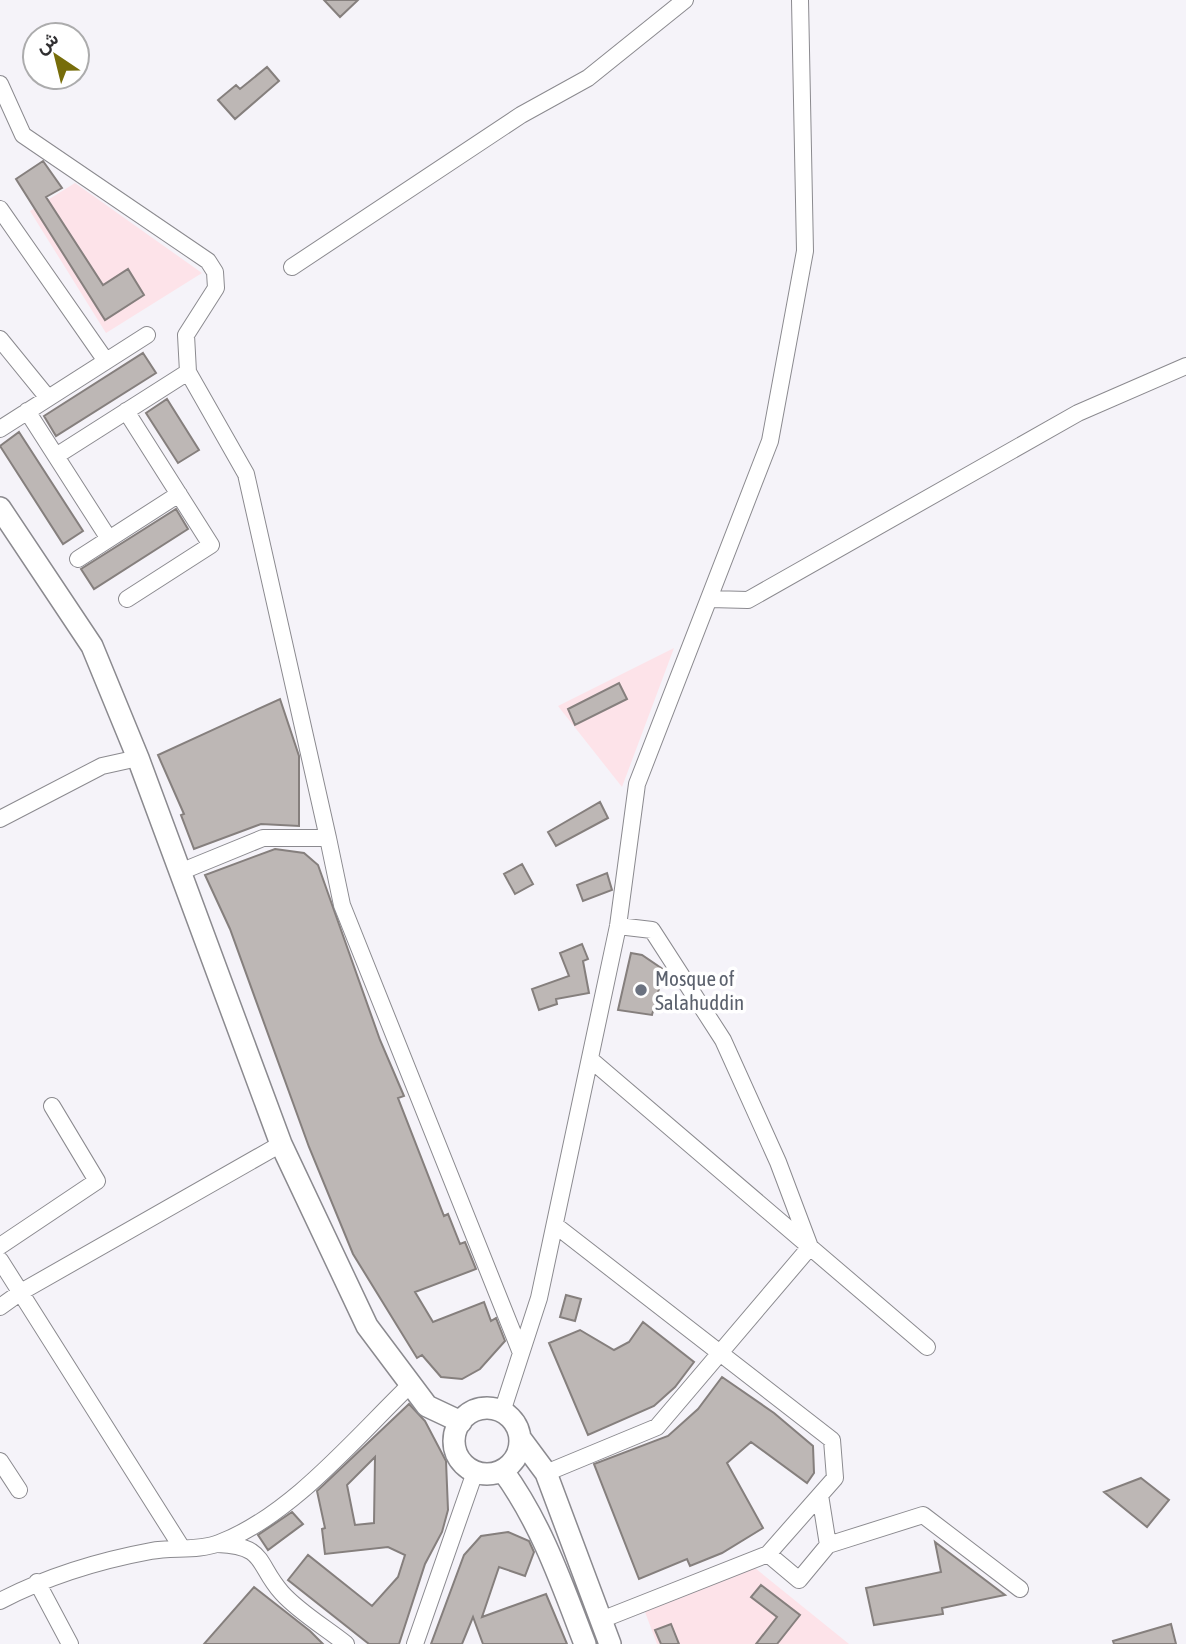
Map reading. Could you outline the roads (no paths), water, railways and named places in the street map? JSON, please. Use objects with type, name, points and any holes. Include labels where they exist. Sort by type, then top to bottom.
[{"type":"street","points":[[292,267],[521,115],[588,78],[685,0]]},
{"type":"street","points":[[502,1412],[539,1298],[555,1225],[618,926],[637,784],[770,441],[805,251],[800,0]]},
{"type":"street","points":[[0,84],[23,135],[208,261],[215,272],[216,288],[186,335],[188,372],[246,474],[342,905],[521,1353]]},
{"type":"street","points":[[0,209],[106,361]]},
{"type":"street","points":[[0,429],[147,335]]},
{"type":"street","points":[[0,339],[48,398]]},
{"type":"street","points":[[710,599],[748,600],[1079,413],[1186,366]]},
{"type":"street","points":[[56,456],[188,372]]},
{"type":"street","points":[[27,411],[109,539]]},
{"type":"street","points":[[126,411],[211,545],[127,599]]},
{"type":"street","points":[[78,559],[179,495]]},
{"type":"street","points":[[0,508],[92,646],[138,758],[281,1144],[367,1326],[427,1406],[461,1422]]},
{"type":"street","points":[[0,819],[102,766],[138,758]]},
{"type":"street","points":[[180,872],[264,838],[328,838]]},
{"type":"street","points":[[618,926],[652,930],[723,1040],[778,1162],[810,1247]]},
{"type":"street","points":[[590,1059],[927,1347]]},
{"type":"street","points":[[0,1246],[97,1181],[52,1106]]},
{"type":"street","points":[[0,1307],[21,1292],[281,1144]]},
{"type":"street","points":[[555,1225],[832,1440],[835,1478],[768,1554],[601,1620]]},
{"type":"street","points":[[546,1473],[657,1427],[810,1247]]},
{"type":"street","points":[[0,1260],[182,1548]]},
{"type":"street","points":[[218,1544],[286,1506],[411,1384]]},
{"type":"street","points":[[480,1410],[502,1412],[517,1427],[519,1451],[513,1462],[503,1471],[489,1475],[475,1472],[466,1467],[456,1451],[454,1441],[461,1422],[480,1410]]},
{"type":"street","points":[[520,1438],[546,1473],[610,1644]]},
{"type":"street","points":[[0,1461],[19,1490]]},
{"type":"street","points":[[503,1471],[519,1492],[547,1547],[585,1644]]},
{"type":"street","points":[[415,1644],[475,1472]]},
{"type":"street","points":[[820,1495],[828,1545]]},
{"type":"street","points":[[768,1554],[799,1580],[828,1545],[923,1515],[1020,1589]]},
{"type":"street","points":[[0,1601],[37,1582],[72,1570],[152,1551],[218,1544],[242,1545],[262,1559],[282,1593],[346,1644]]},
{"type":"street","points":[[37,1582],[71,1644]]},
{"type":"place","name":"Mosque of Salahuddin","points":[[641,990]]}]
